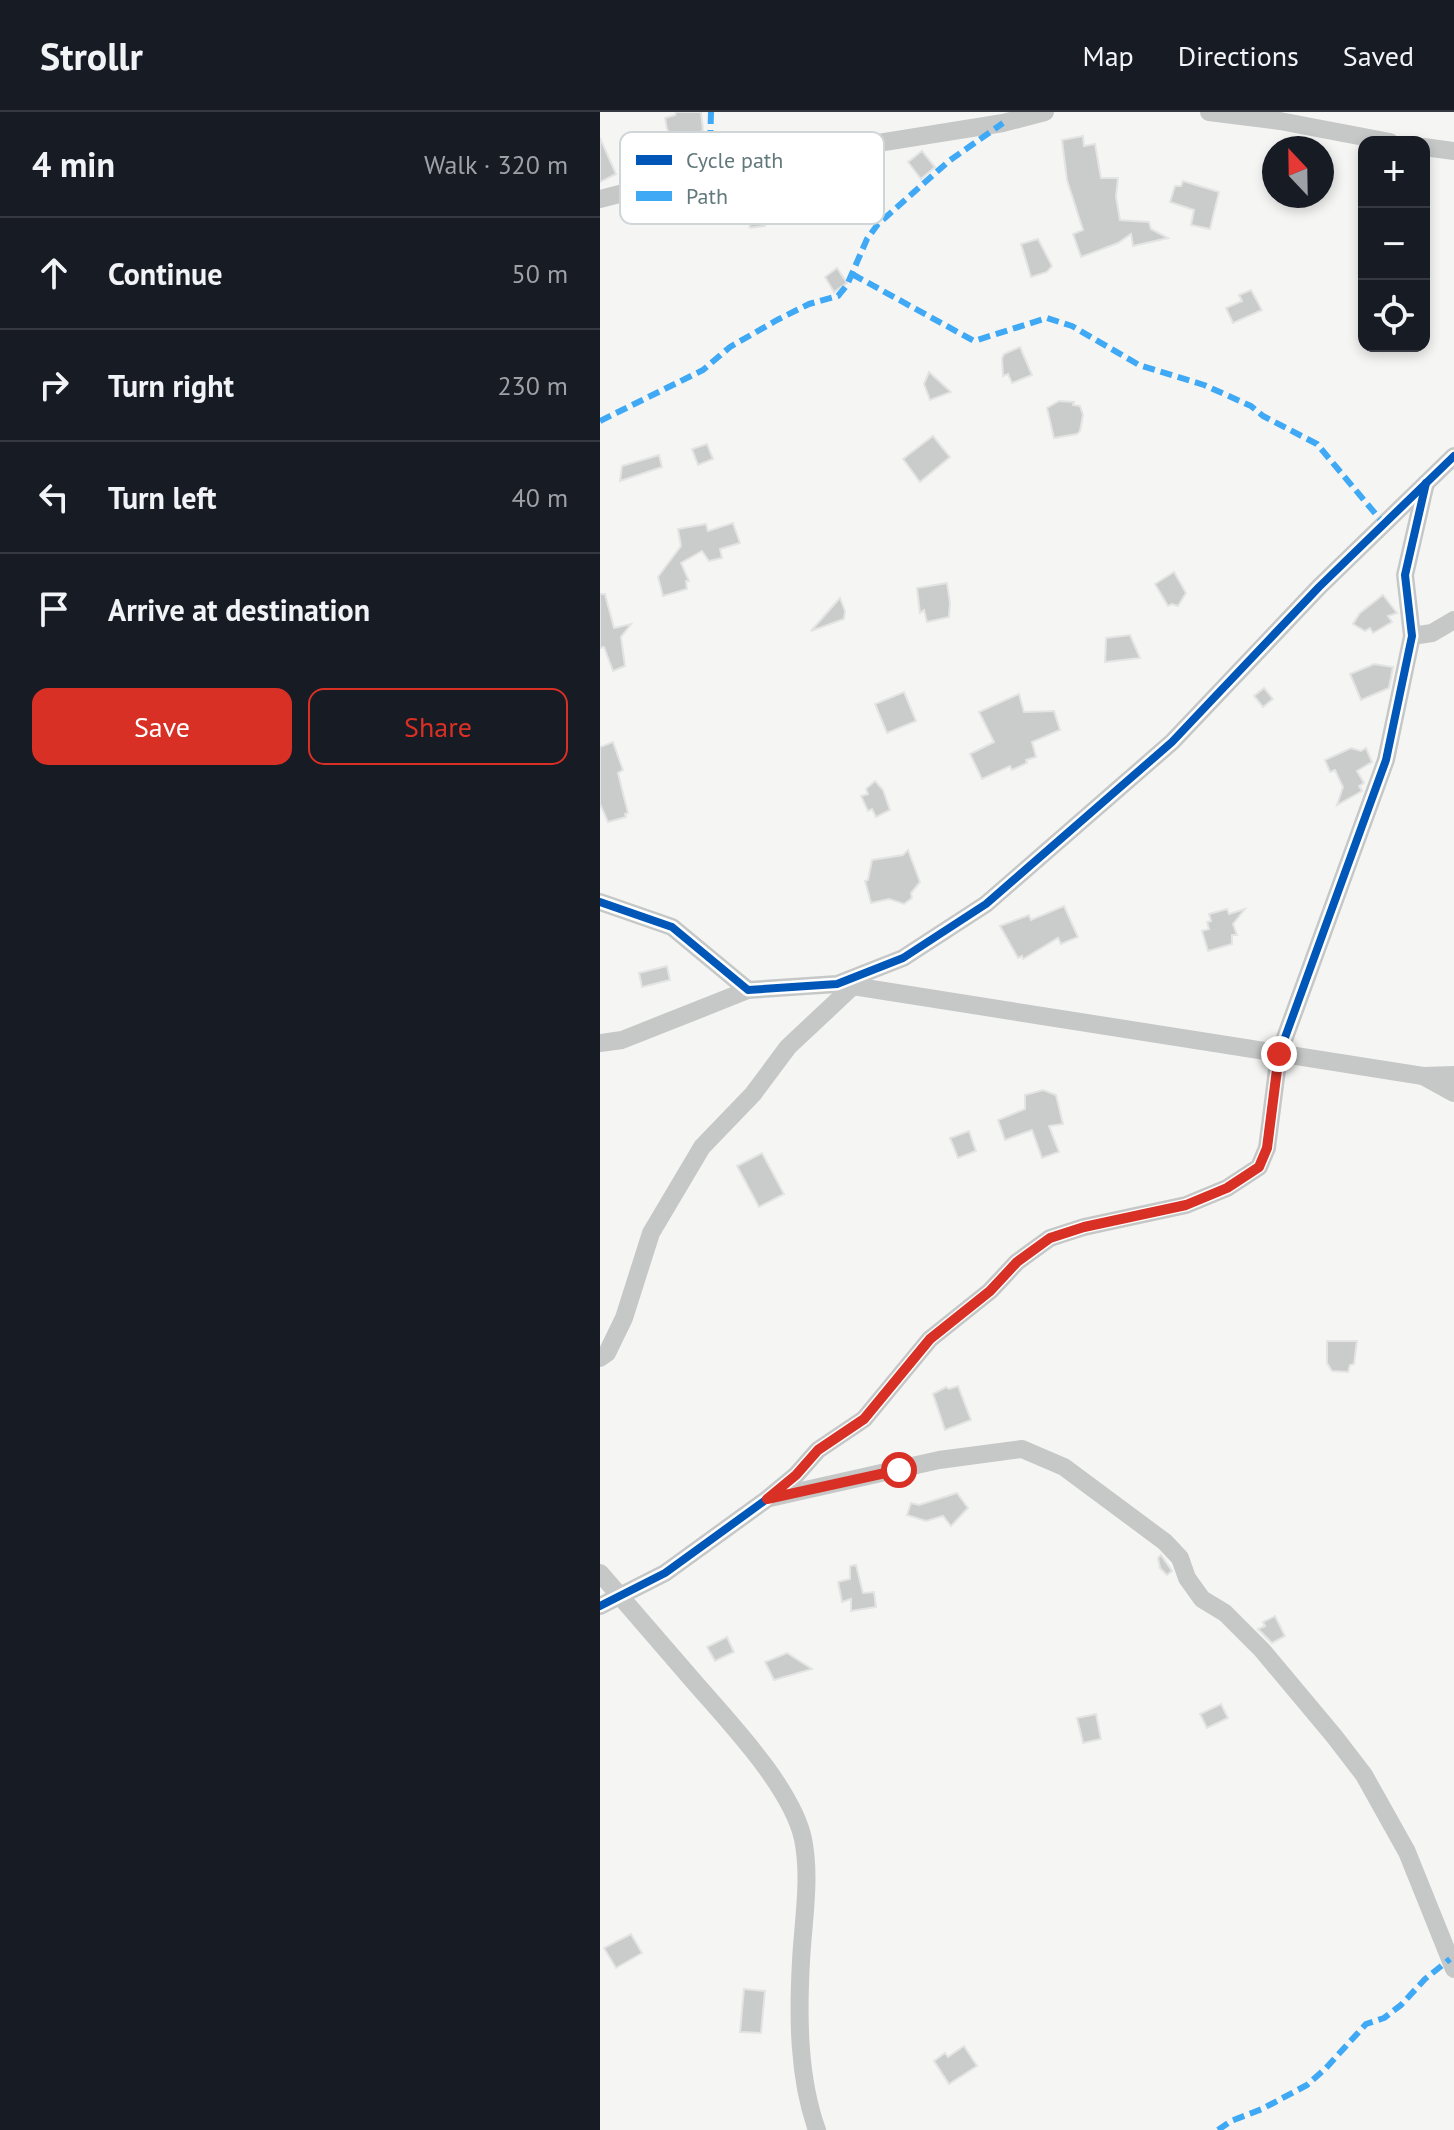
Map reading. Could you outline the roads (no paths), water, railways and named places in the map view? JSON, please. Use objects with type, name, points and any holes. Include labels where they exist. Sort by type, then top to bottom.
[{"type":"street","points":[[884,142],[1003,123],[1045,112]]},
{"type":"street","points":[[1209,112],[1280,121],[1358,137]]},
{"type":"street","points":[[1430,148],[1454,151]]},
{"type":"street","points":[[600,199],[620,194]]},
{"type":"street","points":[[600,1358],[607,1353],[624,1318],[651,1233],[702,1147],[753,1094],[788,1047],[845,985],[903,958],[986,904],[1172,742],[1319,587],[1454,456]]},
{"type":"street","points":[[600,1606],[665,1573],[767,1499],[796,1475],[818,1450],[864,1419],[930,1339],[990,1291],[1017,1262],[1050,1238],[1097,1224],[1186,1205],[1227,1188],[1259,1167],[1267,1148],[1279,1054],[1386,760],[1412,636],[1405,575],[1426,483]]},
{"type":"street","points":[[1412,636],[1432,633],[1454,620]]},
{"type":"street","points":[[600,902],[672,927],[748,990]]},
{"type":"street","points":[[600,1043],[622,1040],[748,990],[845,985],[1423,1076],[1454,1075]]},
{"type":"street","points":[[1423,1076],[1454,1093]]},
{"type":"street","points":[[767,1499],[939,1460],[1022,1449],[1064,1467],[1165,1542],[1180,1558],[1187,1578],[1202,1599],[1225,1613],[1262,1650],[1334,1736],[1364,1775],[1407,1852],[1453,1961]]},
{"type":"street","points":[[600,1573],[738,1732],[780,1791],[799,1826],[805,1881],[801,2056],[817,2130]]}]
